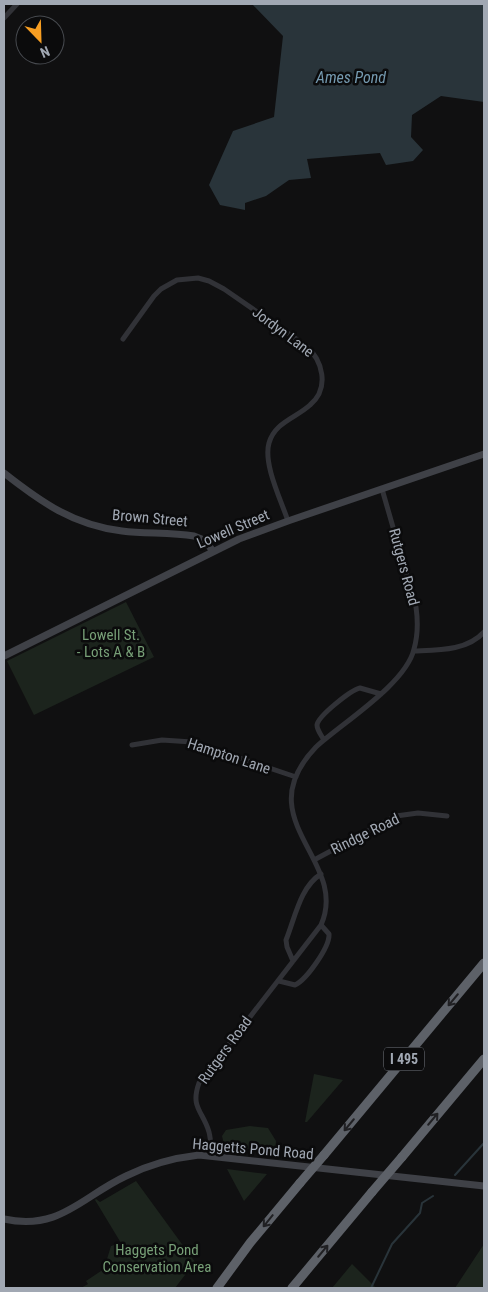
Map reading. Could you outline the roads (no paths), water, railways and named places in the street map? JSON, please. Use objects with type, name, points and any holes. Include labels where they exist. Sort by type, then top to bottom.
[{"type":"highway","name":"I 495","points":[[217,1288],[250,1243],[484,963]]},
{"type":"highway","points":[[292,1288],[484,1058]]},
{"type":"street","points":[[4,18],[17,4]]},
{"type":"street","name":"Jordyn Lane","points":[[123,339],[161,289],[177,280],[198,278],[209,281],[224,289],[305,345],[315,354],[323,377],[322,386],[317,398],[310,406],[276,429],[270,438],[267,450],[270,468],[288,521]]},
{"type":"street","name":"Lowell Street","points":[[4,656],[213,551],[254,533],[484,454]]},
{"type":"street","name":"Brown Street","points":[[4,473],[37,499],[85,523],[120,531],[194,536],[204,540],[213,551]]},
{"type":"street","name":"Rutgers Road","points":[[212,1156],[209,1132],[197,1105],[199,1083],[321,925],[327,903],[326,888],[321,874],[299,833],[293,816],[291,804],[296,778],[305,758],[380,694],[405,668],[414,651],[417,624],[416,607],[382,490]]},
{"type":"street","points":[[414,651],[463,646],[476,640],[484,632]]},
{"type":"street","points":[[324,740],[317,728],[319,720],[352,692],[360,688],[380,694]]},
{"type":"street","name":"Hampton Lane","points":[[132,745],[162,740],[192,742],[296,778]]},
{"type":"street","name":"Rindge Road","points":[[314,860],[392,817],[413,813],[447,816]]},
{"type":"street","points":[[294,961],[287,947],[286,940],[304,892],[311,880],[321,874]]},
{"type":"street","name":"Rutgers Road","points":[[279,980],[294,985],[302,981],[329,941],[329,934],[321,925]]},
{"type":"street","name":"Haggetts Pond Road","points":[[4,1219],[28,1222],[46,1220],[73,1209],[125,1176],[148,1166],[174,1158],[199,1155],[484,1186]]},
{"type":"water","name":"Ames Pond","points":[[252,4],[484,4],[484,102],[441,96],[412,115],[411,137],[423,150],[413,161],[386,165],[380,153],[307,159],[311,178],[289,180],[266,196],[245,203],[245,210],[220,205],[209,185],[233,131],[274,117],[283,36]]},
{"type":"waterway","points":[[455,1175],[484,1143]]},
{"type":"waterway","points":[[371,1288],[392,1244],[420,1213],[422,1203],[433,1196]]},
{"type":"park label","name":"Lowell St. - Lots A & B","points":[[111,644]]},
{"type":"park label","name":"Haggets Pond Conservation Area","points":[[157,1258]]}]
